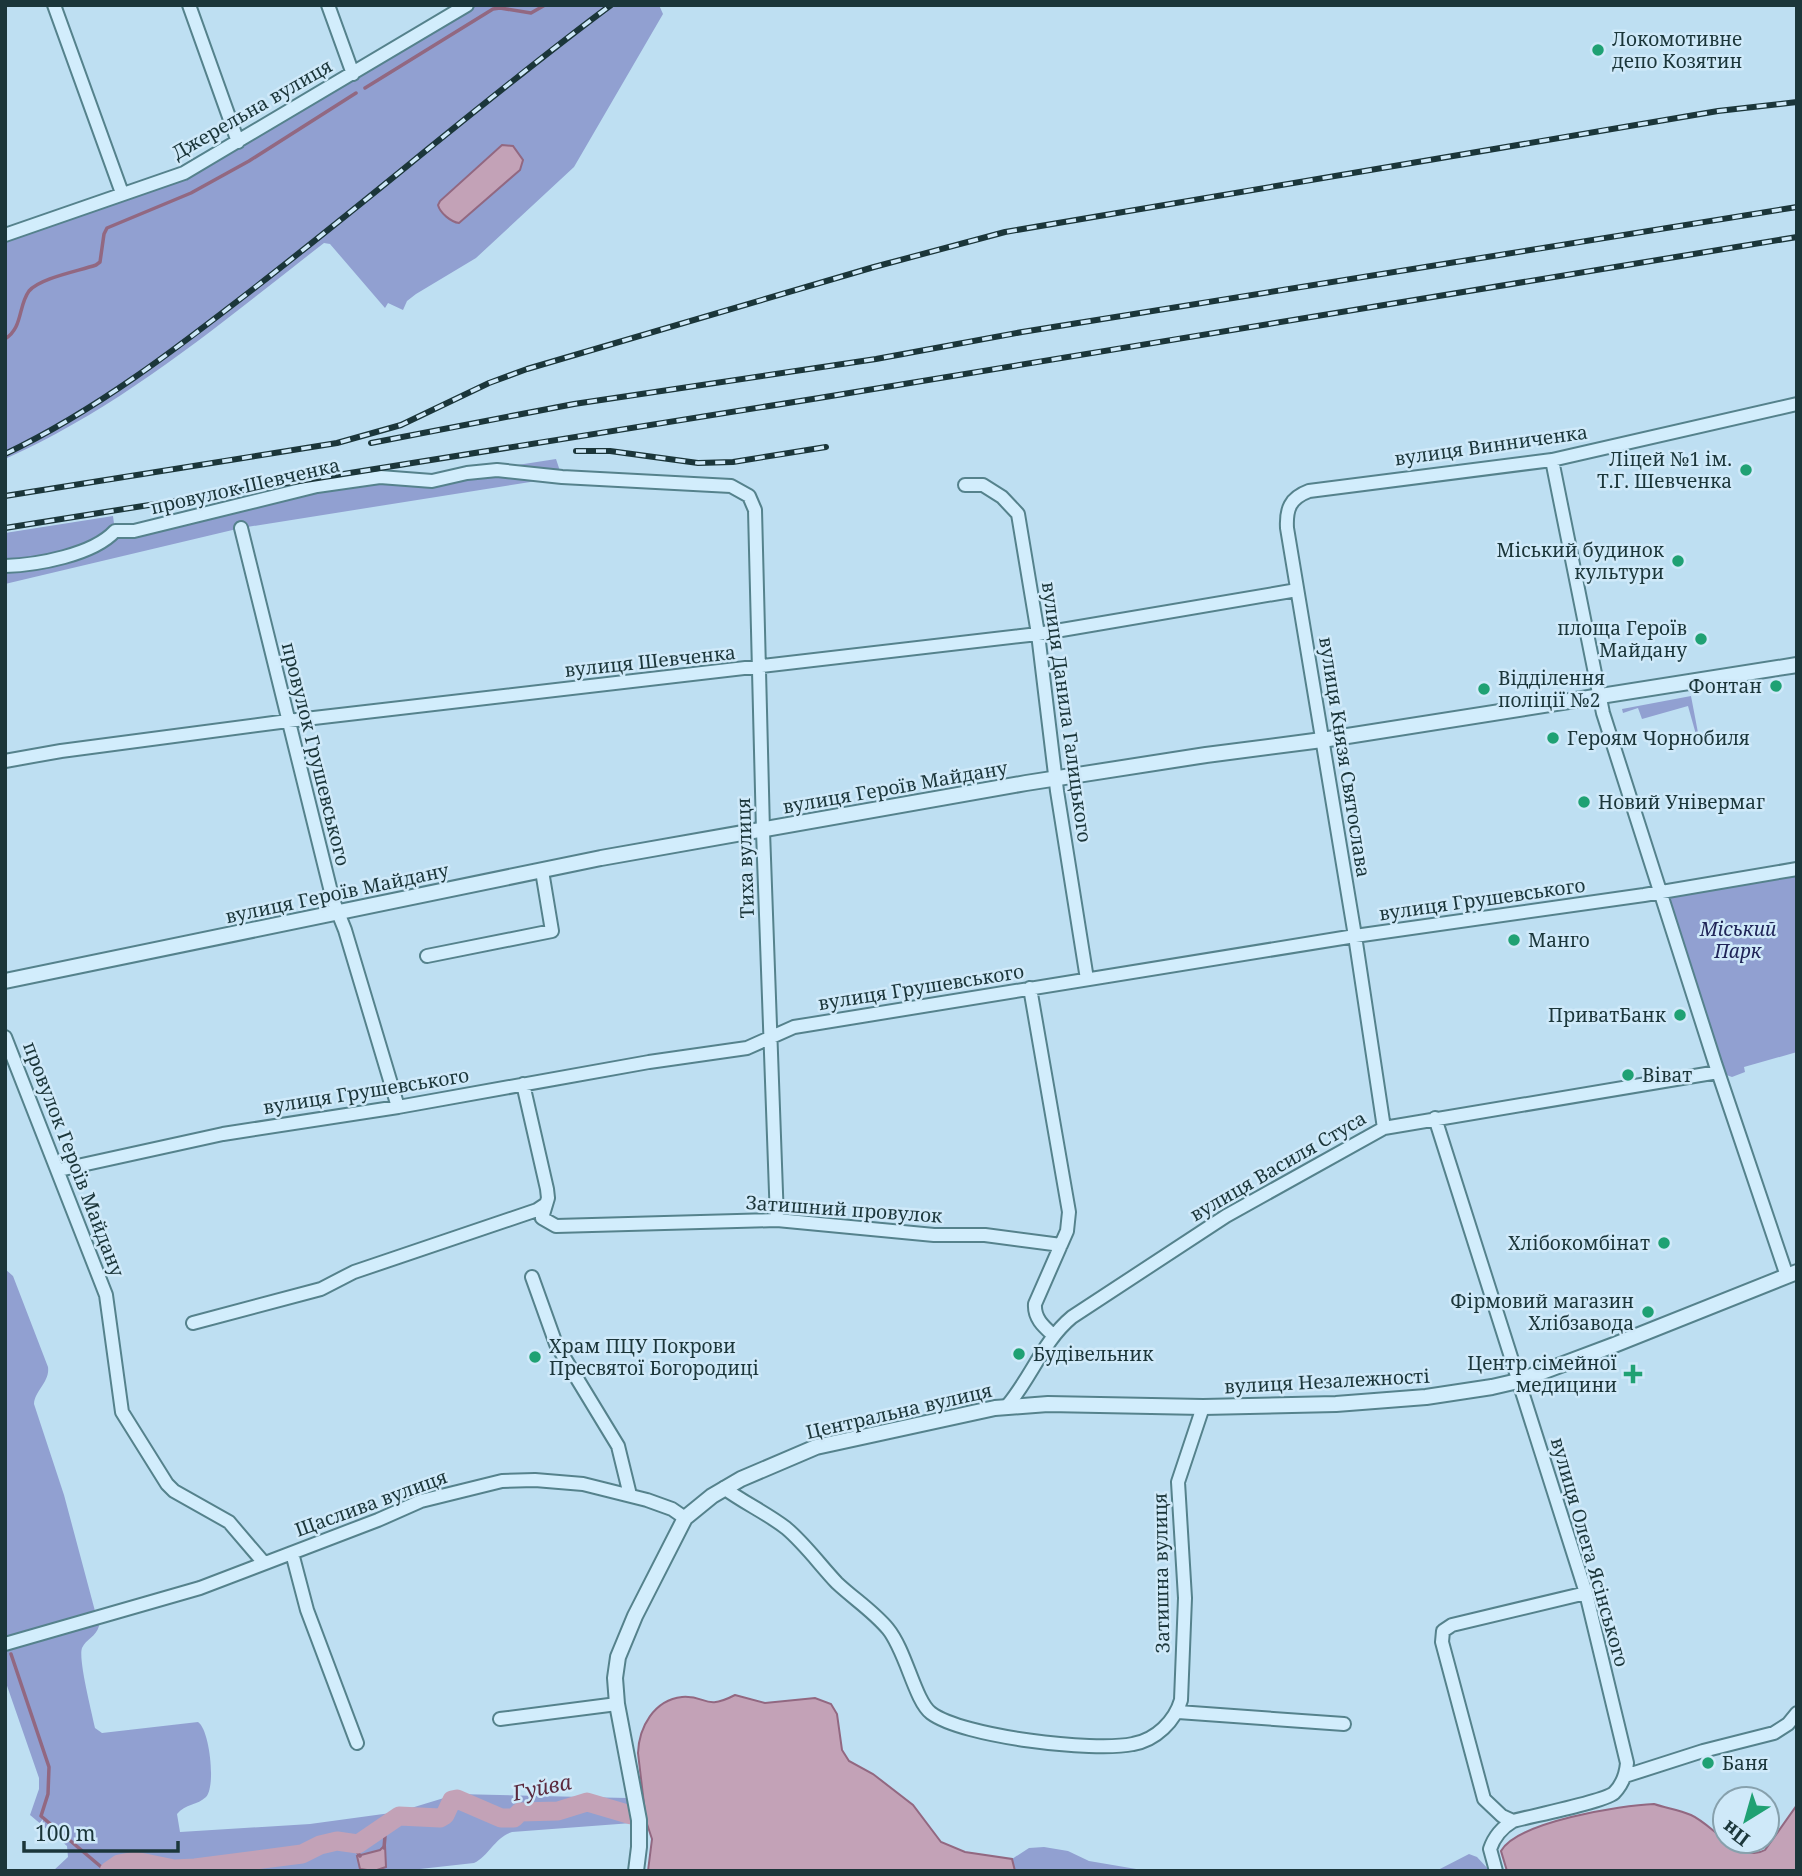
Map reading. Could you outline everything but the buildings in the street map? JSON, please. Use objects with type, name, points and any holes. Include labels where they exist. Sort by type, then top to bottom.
[{"type":"street","points":[[54,5],[122,193]]},
{"type":"street","points":[[189,5],[238,142]]},
{"type":"street","points":[[327,5],[353,74]]},
{"type":"street","name":"Джерельна вулиця","points":[[5,235],[184,173],[467,5]]},
{"type":"street","name":"вулиця Винниченка","points":[[1286,518],[1292,500],[1308,491],[1552,460],[1797,404]]},
{"type":"street","points":[[1552,460],[1598,696],[1718,1072],[1792,1274]]},
{"type":"street","name":"провулок Шевченка","points":[[5,566],[48,560],[83,551],[104,541],[115,531],[134,531],[305,489],[380,477],[432,481],[497,470],[562,477],[731,486],[749,496]]},
{"type":"street","name":"вулиця Данила Галицького","points":[[965,485],[983,485],[1002,497],[1018,514],[1038,634],[1056,778],[1087,979]]},
{"type":"street","name":"Тиха вулиця","points":[[749,496],[755,510],[769,1037],[777,1220]]},
{"type":"street","name":"вулиця Князя Святослава","points":[[1286,518],[1384,1128]]},
{"type":"street","name":"провулок Грушевського","points":[[241,528],[333,900],[398,1107]]},
{"type":"street","name":"вулиця Шевченка","points":[[5,761],[288,721],[1038,634],[1297,590]]},
{"type":"street","name":"вулиця Героїв Майдану","points":[[5,981],[601,858],[1056,778],[1322,740],[1797,665]]},
{"type":"street","name":"вулиця Грушевського","points":[[59,1170],[223,1134],[747,1048],[794,1027],[1355,936],[1661,892],[1797,869]]},
{"type":"street","points":[[427,956],[552,931],[542,871]]},
{"type":"street","points":[[1030,988],[1069,1212],[1067,1231],[1035,1304],[1034,1312],[1038,1319],[1053,1335]]},
{"type":"street","name":"провулок Героїв Майдану","points":[[5,1037],[106,1296],[119,1401],[126,1420],[167,1484],[229,1522],[264,1563]]},
{"type":"street","name":"вулиця Василя Стуса","points":[[1007,1406],[1053,1335],[1072,1317],[1226,1216],[1384,1128],[1718,1072]]},
{"type":"street","points":[[193,1323],[321,1289],[354,1272],[537,1210],[546,1204],[547,1189],[523,1084]]},
{"type":"street","name":"вулиця Олега Ясінського","points":[[1435,1118],[1586,1593],[1625,1753],[1625,1776]]},
{"type":"street","name":"Затишний провулок","points":[[546,1204],[542,1218],[555,1226],[777,1220],[934,1235],[985,1235],[1061,1245]]},
{"type":"street","name":"вулиця Незалежності","points":[[1007,1406],[1295,1406],[1452,1393],[1518,1381],[1792,1274]]},
{"type":"street","points":[[532,1277],[556,1344],[618,1446],[630,1495]]},
{"type":"street","name":"Центральна вулиця","points":[[636,1871],[639,1820],[617,1704],[615,1678],[619,1651],[685,1518],[724,1488],[816,1447],[1007,1406]]},
{"type":"street","name":"Затишна вулиця","points":[[1178,1712],[1181,1700],[1185,1598],[1178,1482],[1203,1407]]},
{"type":"street","name":"Щаслива вулиця","points":[[5,1644],[200,1588],[421,1501],[502,1481],[535,1480],[583,1484],[630,1495],[672,1509],[685,1518]]},
{"type":"street","points":[[724,1488],[786,1528],[836,1582],[879,1619],[902,1650],[925,1708],[940,1718],[1021,1741],[1111,1746],[1147,1740],[1178,1712],[1344,1724]]},
{"type":"street","name":"Щаслива вулиця","points":[[292,1553],[307,1610],[357,1743]]},
{"type":"street","points":[[1513,1821],[1502,1816],[1484,1799],[1443,1642],[1443,1631],[1452,1625],[1586,1593]]},
{"type":"street","points":[[500,1719],[617,1704]]},
{"type":"street","points":[[1496,1871],[1490,1855],[1492,1843],[1513,1821],[1606,1798],[1614,1793],[1625,1776],[1703,1751],[1774,1733],[1785,1727],[1797,1713]]},
{"type":"green space","points":[[467,5],[659,5],[663,14],[574,167],[476,258],[416,294],[407,301],[403,310],[388,303],[385,308],[330,244],[324,243],[171,361],[91,414],[5,459],[5,238],[184,172]]},
{"type":"green space","points":[[556,459],[562,477],[241,528],[5,584],[5,533],[113,516],[115,531],[317,486],[414,481]]},
{"type":"green space","points":[[1691,696],[1699,738],[1688,706],[1642,719],[1638,708],[1623,713],[1622,709]]},
{"type":"green space","name":"Міський Парк","points":[[1797,869],[1797,1052],[1744,1067],[1745,1072],[1732,1077],[1718,1072],[1661,892]]},
{"type":"green space","points":[[5,1269],[13,1276],[48,1367],[47,1377],[34,1404],[64,1495],[99,1626],[82,1648],[81,1654],[95,1728],[102,1733],[198,1722],[206,1736],[211,1771],[209,1791],[203,1800],[177,1814],[180,1832],[310,1824],[398,1812],[457,1794],[627,1798],[632,1823],[512,1832],[501,1838],[474,1863],[402,1871],[53,1871],[68,1857],[67,1846],[30,1815],[39,1789],[39,1778],[5,1680]]},
{"type":"green space","points":[[1044,1847],[1068,1851],[1089,1861],[1148,1871],[1015,1871],[1012,1859],[1029,1848]]},
{"type":"green space","points":[[1469,1854],[1477,1857],[1490,1871],[1436,1871]]},
{"type":"shaded area","points":[[502,145],[513,146],[523,160],[520,170],[459,223],[449,219],[439,208],[440,201]]},
{"type":"shaded area","points":[[735,1695],[765,1703],[815,1698],[831,1704],[837,1714],[842,1750],[849,1761],[873,1774],[913,1805],[941,1842],[965,1852],[1012,1859],[1015,1871],[648,1871],[652,1839],[646,1821],[638,1753],[645,1725],[656,1709],[672,1699],[690,1697],[717,1702]]},
{"type":"shaded area","points":[[1654,1804],[1691,1815],[1711,1829],[1711,1855],[1781,1855],[1781,1828],[1797,1805],[1797,1871],[1507,1871],[1501,1851],[1511,1841],[1548,1824],[1618,1808]]},
{"type":"shaded area","points":[[385,1845],[386,1867],[374,1871],[360,1869],[357,1856],[380,1850]]},
{"type":"waterway","points":[[365,88],[493,9],[531,13],[545,5]]},
{"type":"waterway","points":[[5,339],[15,329],[26,297],[34,286],[100,262],[107,228],[191,193],[249,161],[356,93]]},
{"type":"waterway","points":[[11,1654],[49,1767],[48,1794],[41,1816],[106,1871]]},
{"type":"waterway","name":"Гуйва","points":[[109,1871],[119,1864],[135,1861],[174,1869],[195,1868],[302,1854],[320,1845],[337,1841],[358,1844],[399,1816],[440,1818],[445,1815],[452,1800],[457,1799],[501,1818],[514,1818],[520,1812],[558,1811],[587,1802],[631,1815]]},
{"type":"waterway","points":[[380,1831],[385,1836],[384,1848]]},
{"type":"waterway","points":[[353,1845],[360,1856]]},
{"type":"railway","points":[[5,454],[72,418],[166,355],[611,5]]},
{"type":"railway","points":[[5,496],[337,443],[401,425],[489,383],[527,369],[874,267],[1005,232],[1718,111],[1797,102]]},
{"type":"railway","points":[[371,443],[574,404],[876,359],[1022,332],[1797,207]]},
{"type":"railway","points":[[5,528],[819,398],[1797,237]]},
{"type":"railway","points":[[576,451],[610,451],[698,463],[733,462],[826,447]]},
{"type":"place","name":"Локомотивне депо Козятин","points":[[1598,50]]},
{"type":"place","name":"Ліцей №1 ім. Т.Г. Шевченка","points":[[1746,470]]},
{"type":"place","name":"Міський будинок культури","points":[[1678,561]]},
{"type":"place","name":"площа Героїв Майдану","points":[[1701,639]]},
{"type":"place","name":"Фонтан","points":[[1776,686]]},
{"type":"place","name":"Відділення поліції №2","points":[[1484,689]]},
{"type":"place","name":"Героям Чорнобиля","points":[[1553,738]]},
{"type":"place","name":"Новий Універмаг","points":[[1584,802]]},
{"type":"place","name":"Манго","points":[[1514,940]]},
{"type":"place","name":"ПриватБанк","points":[[1680,1015]]},
{"type":"place","name":"Віват","points":[[1628,1075]]},
{"type":"place","name":"Хлібокомбінат","points":[[1664,1243]]},
{"type":"place","name":"Фірмовий магазин Хлібзавода","points":[[1648,1312]]},
{"type":"place","name":"Будівельник","points":[[1019,1354]]},
{"type":"place","name":"Храм ПЦУ Покрови Пресвятої Богородиці","points":[[535,1357]]},
{"type":"place","name":"Центр сімейної медицини","points":[[1633,1374]]},
{"type":"place","name":"Баня","points":[[1708,1763]]}]
